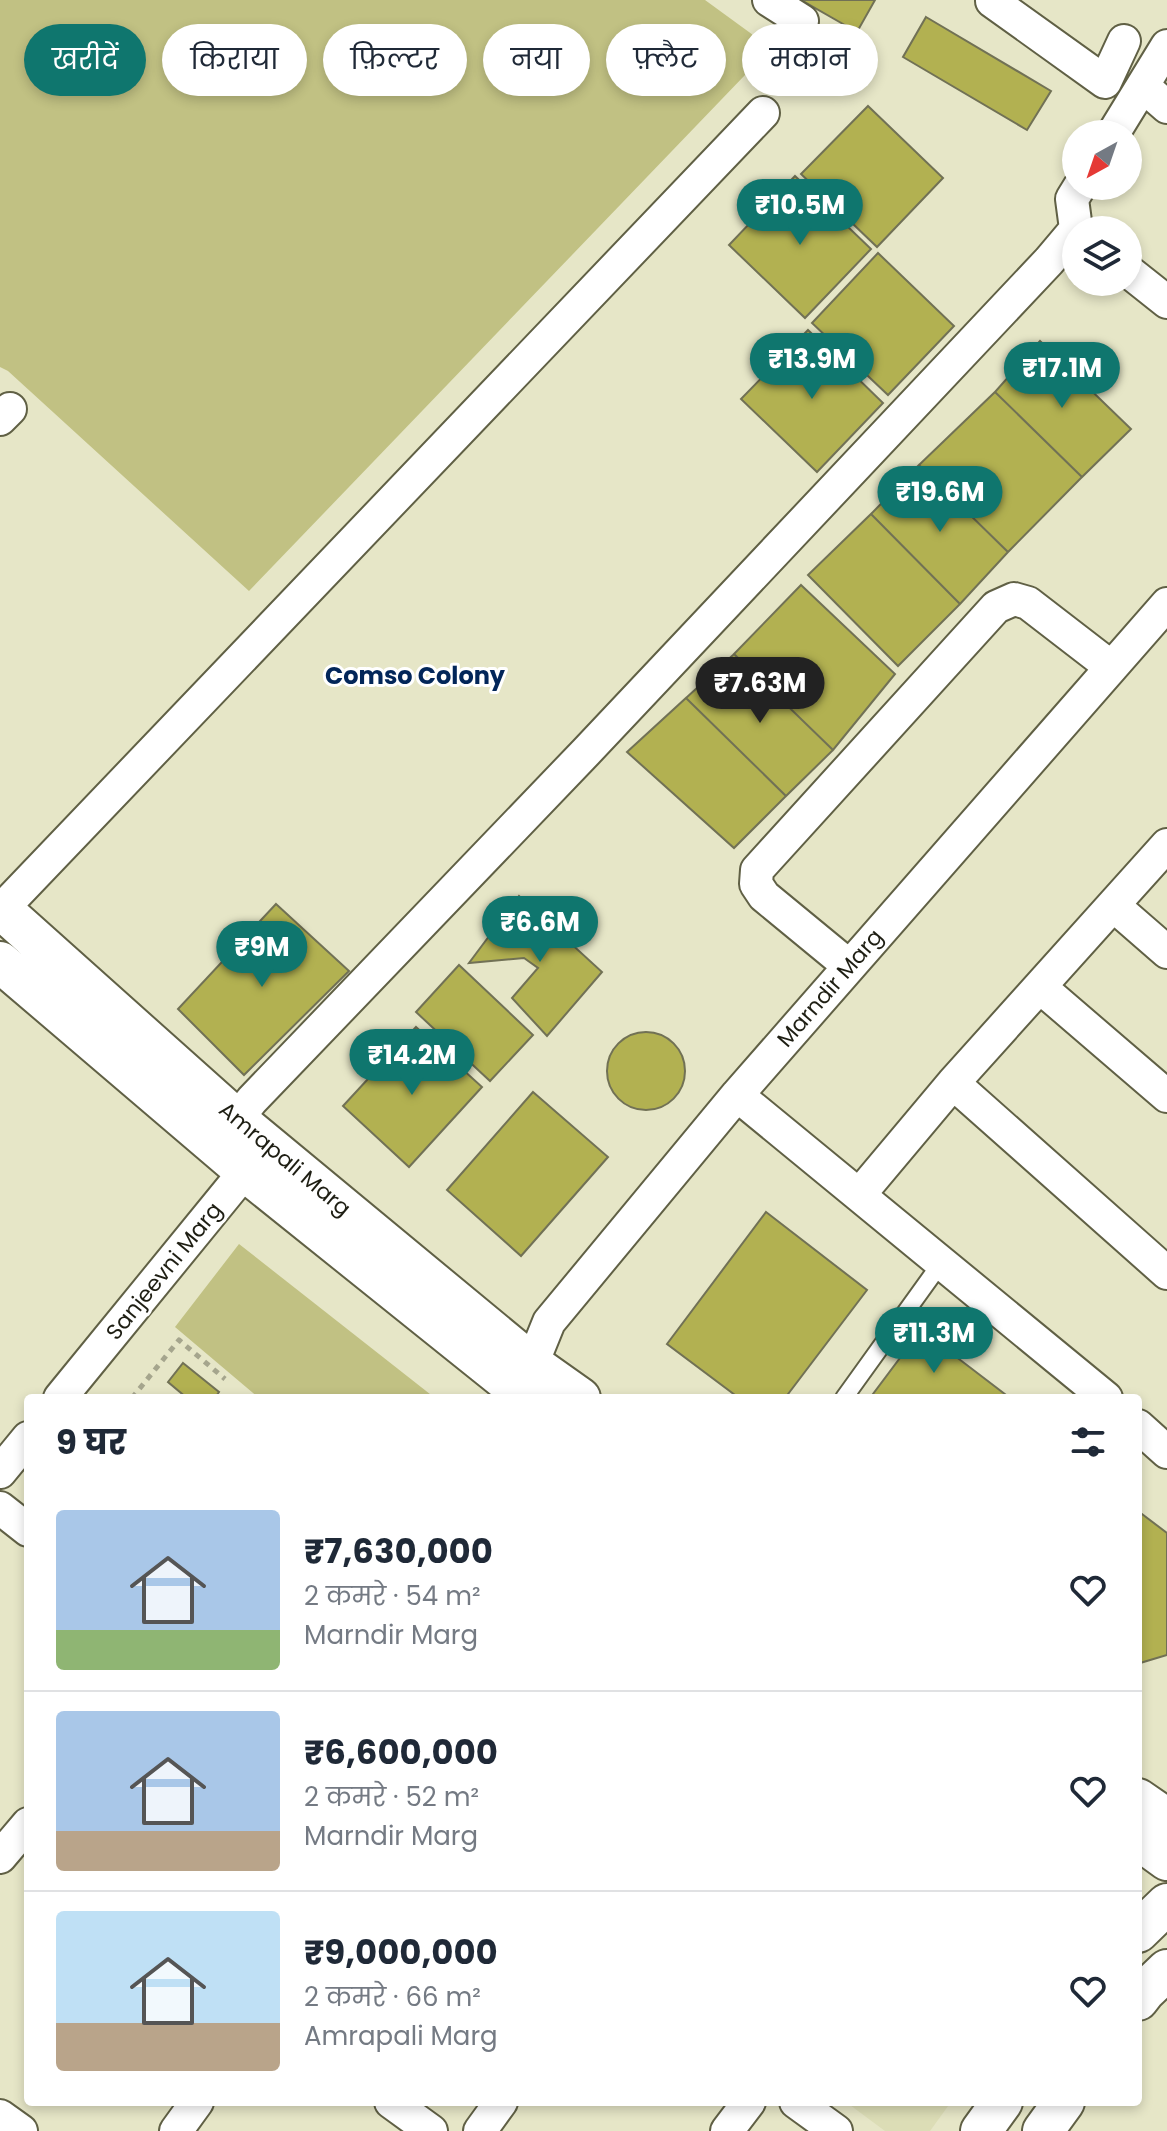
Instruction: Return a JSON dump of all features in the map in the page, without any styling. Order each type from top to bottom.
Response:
[{"type":"street","points":[[769,0],[802,21]]},
{"type":"street","points":[[993,0],[1105,82],[1124,41]]},
{"type":"street","points":[[1128,120],[1155,96],[1167,46]]},
{"type":"street","points":[[1,909],[763,113]]},
{"type":"street","points":[[225,1132],[1062,246]]},
{"type":"street","points":[[1142,282],[1167,302]]},
{"type":"street","points":[[849,966],[764,896],[756,884],[757,870],[996,607],[1014,599],[1028,603],[1111,667]]},
{"type":"street","name":"Marndir Marg","points":[[525,1383],[549,1322],[737,1095],[1167,604]]},
{"type":"street","points":[[859,1195],[953,1083],[1167,845]]},
{"type":"street","points":[[1113,905],[1167,952]]},
{"type":"street","name":"Amrapali Marg","points":[[1,909],[225,1132]]},
{"type":"street","name":"Amrapali Marg","points":[[0,962],[225,1132],[525,1383],[565,1394]]},
{"type":"street","points":[[1040,987],[1167,1096]]},
{"type":"street","points":[[953,1083],[1167,1273]]},
{"type":"street","points":[[737,1095],[1101,1394]]},
{"type":"street","name":"Sanjeevni Marg","points":[[63,1394],[256,1158]]},
{"type":"street","points":[[1142,1430],[1167,1452]]},
{"type":"street","points":[[0,1472],[24,1443]]},
{"type":"street","points":[[0,1508],[24,1527]]},
{"type":"street","points":[[1142,1802],[1167,1819]]},
{"type":"street","points":[[0,1857],[24,1831]]},
{"type":"street","points":[[1142,1842],[1167,1860]]},
{"type":"street","points":[[1142,1928],[1167,1904]]},
{"type":"street","points":[[176,2131],[194,2106]]},
{"type":"street","points":[[397,2106],[431,2131]]},
{"type":"street","points":[[480,2131],[498,2106]]},
{"type":"street","points":[[727,2131],[746,2106]]},
{"type":"street","points":[[802,2106],[836,2131]]},
{"type":"street","points":[[981,2131],[999,2106]]},
{"type":"street","points":[[1043,2131],[1061,2106]]},
{"type":"street","points":[[0,2116],[21,2131]]},
{"type":"lane","points":[[847,1394],[941,1263]]},
{"type":"path","points":[[135,1394],[179,1340],[225,1379]]},
{"type":"shaded area","points":[[0,0],[705,0],[742,27],[742,78],[726,95],[726,24],[606,24],[606,96],[725,96],[249,591],[0,367]]},
{"type":"shaded area","points":[[239,1244],[430,1394],[254,1394],[175,1327]]},
{"type":"shaded area","points":[[851,2106],[948,2106],[930,2131],[885,2131]]},
{"type":"building","points":[[801,0],[875,0],[862,24],[843,24]]},
{"type":"building","points":[[926,17],[1051,91],[1027,130],[903,57]]},
{"type":"building","points":[[868,106],[943,178],[877,247],[801,174]]},
{"type":"building","points":[[795,176],[871,249],[805,318],[729,245]]},
{"type":"building","points":[[878,253],[954,326],[888,395],[812,323]]},
{"type":"building","points":[[808,330],[883,403],[817,472],[741,399]]},
{"type":"building","points":[[1040,341],[1131,429],[1082,477],[995,392]]},
{"type":"building","points":[[995,392],[1082,477],[1008,552],[919,465]]},
{"type":"building","points":[[919,465],[1008,552],[960,604],[871,514]]},
{"type":"building","points":[[871,514],[960,604],[898,666],[808,575]]},
{"type":"building","points":[[801,585],[895,674],[833,750],[734,654]]},
{"type":"building","points":[[734,654],[833,750],[786,796],[686,698]]},
{"type":"building","points":[[686,698],[786,796],[734,848],[627,752]]},
{"type":"building","points":[[519,896],[602,972],[547,1036],[512,998],[538,968],[524,958],[469,963]]},
{"type":"building","points":[[276,904],[349,971],[244,1075],[178,1009]]},
{"type":"building","points":[[459,965],[533,1035],[490,1081],[416,1012]]},
{"type":"building","points":[[416,1027],[482,1087],[409,1167],[343,1106]]},
{"type":"building","points":[[638,1032],[654,1032],[668,1038],[679,1049],[685,1071],[679,1093],[668,1104],[654,1110],[638,1110],[624,1104],[613,1093],[607,1079],[607,1063],[613,1049],[624,1038]]},
{"type":"building","points":[[533,1092],[608,1157],[521,1256],[447,1190]]},
{"type":"building","points":[[766,1212],[867,1290],[788,1394],[734,1394],[667,1344]]},
{"type":"building","points":[[921,1330],[1005,1394],[873,1394]]},
{"type":"building","points":[[183,1363],[219,1392],[182,1394],[168,1382]]},
{"type":"building","points":[[1142,1514],[1167,1533],[1167,1655],[1142,1662]]},
{"type":"district","name":"Comso Colony","points":[[415,675]]}]
